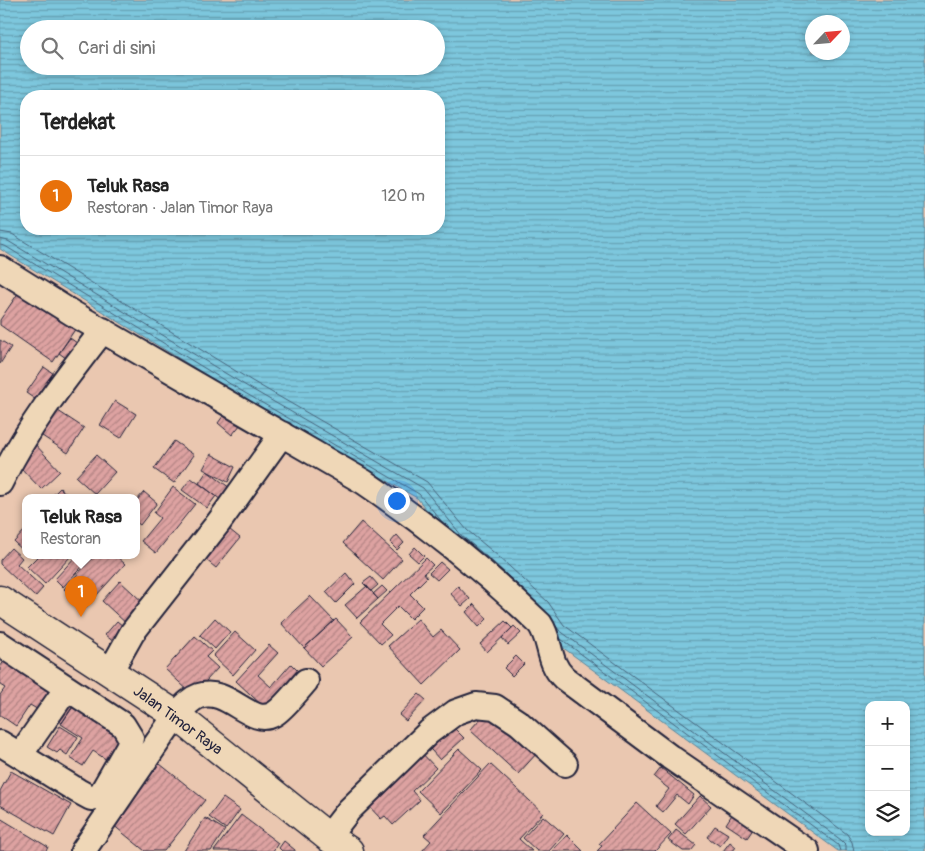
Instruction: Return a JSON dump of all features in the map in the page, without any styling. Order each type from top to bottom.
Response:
[{"type":"highway","name":"Jalan Timor Raya","points":[[0,600],[176,715],[338,844]]},
{"type":"street","points":[[0,268],[364,482],[405,510],[469,562],[540,624],[544,630],[553,665],[564,678],[670,757],[807,851]]},
{"type":"street","points":[[0,483],[39,414],[103,330]]},
{"type":"street","points":[[110,672],[132,633],[219,522],[282,434]]},
{"type":"street","points":[[0,644],[123,725],[131,738],[128,747],[102,792],[98,796],[91,798],[0,743]]},
{"type":"street","points":[[82,851],[176,715],[191,700],[201,695],[220,695],[247,712],[259,717],[265,717],[274,714],[306,681]]},
{"type":"street","points":[[20,755],[67,688]]},
{"type":"street","points":[[338,844],[349,810],[429,732],[456,712],[476,705],[495,707],[519,723],[565,764]]},
{"type":"water","points":[[0,0],[925,0],[925,851],[838,851],[550,638],[454,544],[417,498],[242,397],[0,249]]},
{"type":"building","points":[[21,289],[76,328],[53,362],[0,325],[0,320]]},
{"type":"building","points":[[70,338],[81,346],[70,361],[59,353]]},
{"type":"building","points":[[0,340],[11,347],[0,364]]},
{"type":"building","points":[[44,367],[57,376],[39,402],[26,393]]},
{"type":"building","points":[[115,401],[136,414],[121,438],[100,425]]},
{"type":"building","points":[[52,407],[84,428],[68,453],[36,432]]},
{"type":"building","points":[[226,412],[241,424],[232,435],[218,423]]},
{"type":"building","points":[[174,441],[194,455],[174,483],[154,469]]},
{"type":"building","points":[[33,442],[60,471],[41,489],[18,465]]},
{"type":"building","points":[[211,454],[235,467],[228,482],[203,469]]},
{"type":"building","points":[[96,455],[115,472],[95,494],[76,477]]},
{"type":"building","points":[[207,471],[230,488],[221,500],[199,483]]},
{"type":"building","points":[[191,478],[216,496],[207,508],[182,490]]},
{"type":"building","points":[[173,487],[195,504],[156,553],[141,541],[160,518],[154,513]]},
{"type":"building","points":[[60,488],[67,494],[54,494]]},
{"type":"building","points":[[144,492],[157,503],[140,525],[140,496]]},
{"type":"building","points":[[361,522],[402,559],[383,580],[343,543]]},
{"type":"building","points":[[224,525],[240,538],[216,568],[200,555]]},
{"type":"building","points":[[22,533],[22,549],[14,542]]},
{"type":"building","points":[[397,535],[404,543],[397,550],[390,543]]},
{"type":"building","points":[[415,547],[424,556],[418,562],[409,554]]},
{"type":"building","points":[[11,548],[22,558],[17,564],[43,588],[35,597],[0,564],[0,560]]},
{"type":"building","points":[[426,558],[433,565],[424,573],[427,577],[410,594],[423,607],[411,619],[398,606],[380,624],[391,635],[381,644],[360,622]]},
{"type":"building","points":[[35,559],[68,559],[45,584],[27,567]]},
{"type":"building","points":[[73,559],[89,559],[63,587],[55,579]]},
{"type":"building","points":[[91,559],[119,559],[125,564],[85,608],[64,589]]},
{"type":"building","points":[[440,562],[448,569],[437,580],[429,573]]},
{"type":"building","points":[[346,573],[355,584],[336,603],[326,592]]},
{"type":"building","points":[[371,577],[378,585],[371,591],[363,583]]},
{"type":"building","points":[[120,581],[147,606],[129,626],[102,601]]},
{"type":"building","points":[[367,586],[378,599],[357,618],[345,605]]},
{"type":"building","points":[[382,586],[387,591],[378,599],[373,594]]},
{"type":"building","points":[[458,586],[470,599],[462,606],[450,593]]},
{"type":"building","points":[[310,596],[334,621],[304,648],[281,623]]},
{"type":"building","points":[[474,604],[487,619],[479,627],[466,612]]},
{"type":"building","points":[[215,618],[230,632],[215,649],[200,635]]},
{"type":"building","points":[[336,619],[353,637],[321,666],[304,648]]},
{"type":"building","points":[[418,619],[433,637],[441,630],[460,650],[424,685],[388,646]]},
{"type":"building","points":[[117,621],[130,632],[119,646],[105,635]]},
{"type":"building","points":[[505,621],[512,628],[487,652],[480,644]]},
{"type":"building","points":[[514,626],[521,633],[508,645],[502,638]]},
{"type":"building","points":[[235,632],[255,650],[233,675],[213,656]]},
{"type":"building","points":[[195,636],[212,651],[206,657],[218,668],[193,695],[165,669]]},
{"type":"building","points":[[269,645],[278,653],[258,675],[271,687],[291,664],[299,672],[266,709],[236,681]]},
{"type":"building","points":[[516,656],[524,664],[512,676],[504,668]]},
{"type":"building","points":[[5,660],[52,692],[40,711],[30,705],[16,726],[0,715],[0,695],[5,688],[0,685],[0,667]]},
{"type":"building","points":[[419,694],[426,700],[406,721],[399,715]]},
{"type":"building","points":[[64,702],[73,707],[62,723],[54,717]]},
{"type":"building","points":[[73,706],[121,738],[107,760],[93,751],[83,766],[70,758],[83,738],[61,724]]},
{"type":"building","points":[[490,708],[538,752],[518,774],[470,730]]},
{"type":"building","points":[[446,720],[464,738],[440,760],[423,741]]},
{"type":"building","points":[[60,726],[78,737],[67,755],[60,750],[57,753],[47,747]]},
{"type":"building","points":[[418,749],[436,768],[412,791],[420,800],[393,825],[385,816],[381,819],[363,800]]},
{"type":"building","points":[[459,749],[482,770],[441,813],[418,791]]},
{"type":"building","points":[[155,760],[205,800],[164,851],[145,851],[107,820]]},
{"type":"building","points":[[490,764],[543,813],[519,839],[532,851],[422,851],[431,841],[424,835]]},
{"type":"building","points":[[661,768],[694,795],[688,804],[677,795],[663,812],[656,806],[669,789],[654,777]]},
{"type":"building","points":[[11,771],[71,805],[54,836],[0,805],[0,791]]},
{"type":"building","points":[[700,796],[711,806],[686,834],[675,824]]},
{"type":"building","points":[[223,798],[240,810],[226,829],[209,817]]},
{"type":"building","points":[[637,803],[671,834],[655,851],[597,851],[602,846],[599,844]]},
{"type":"building","points":[[733,813],[754,828],[747,838],[726,824]]},
{"type":"building","points":[[241,815],[278,843],[273,851],[214,851]]},
{"type":"building","points":[[543,816],[564,834],[549,851],[537,851],[523,838]]},
{"type":"building","points":[[0,818],[48,847],[46,851],[0,851]]},
{"type":"building","points":[[205,818],[225,830],[211,851],[184,851]]},
{"type":"building","points":[[715,826],[728,834],[720,846],[707,837]]},
{"type":"building","points":[[676,830],[696,845],[691,851],[683,851],[668,840]]},
{"type":"building","points":[[567,835],[583,851],[552,851]]},
{"type":"building","points":[[284,841],[295,851],[282,851],[279,848]]},
{"type":"building","points":[[730,842],[736,847],[733,851],[723,851]]},
{"type":"place","name":"Teluk Rasa","points":[[81,617]]}]
